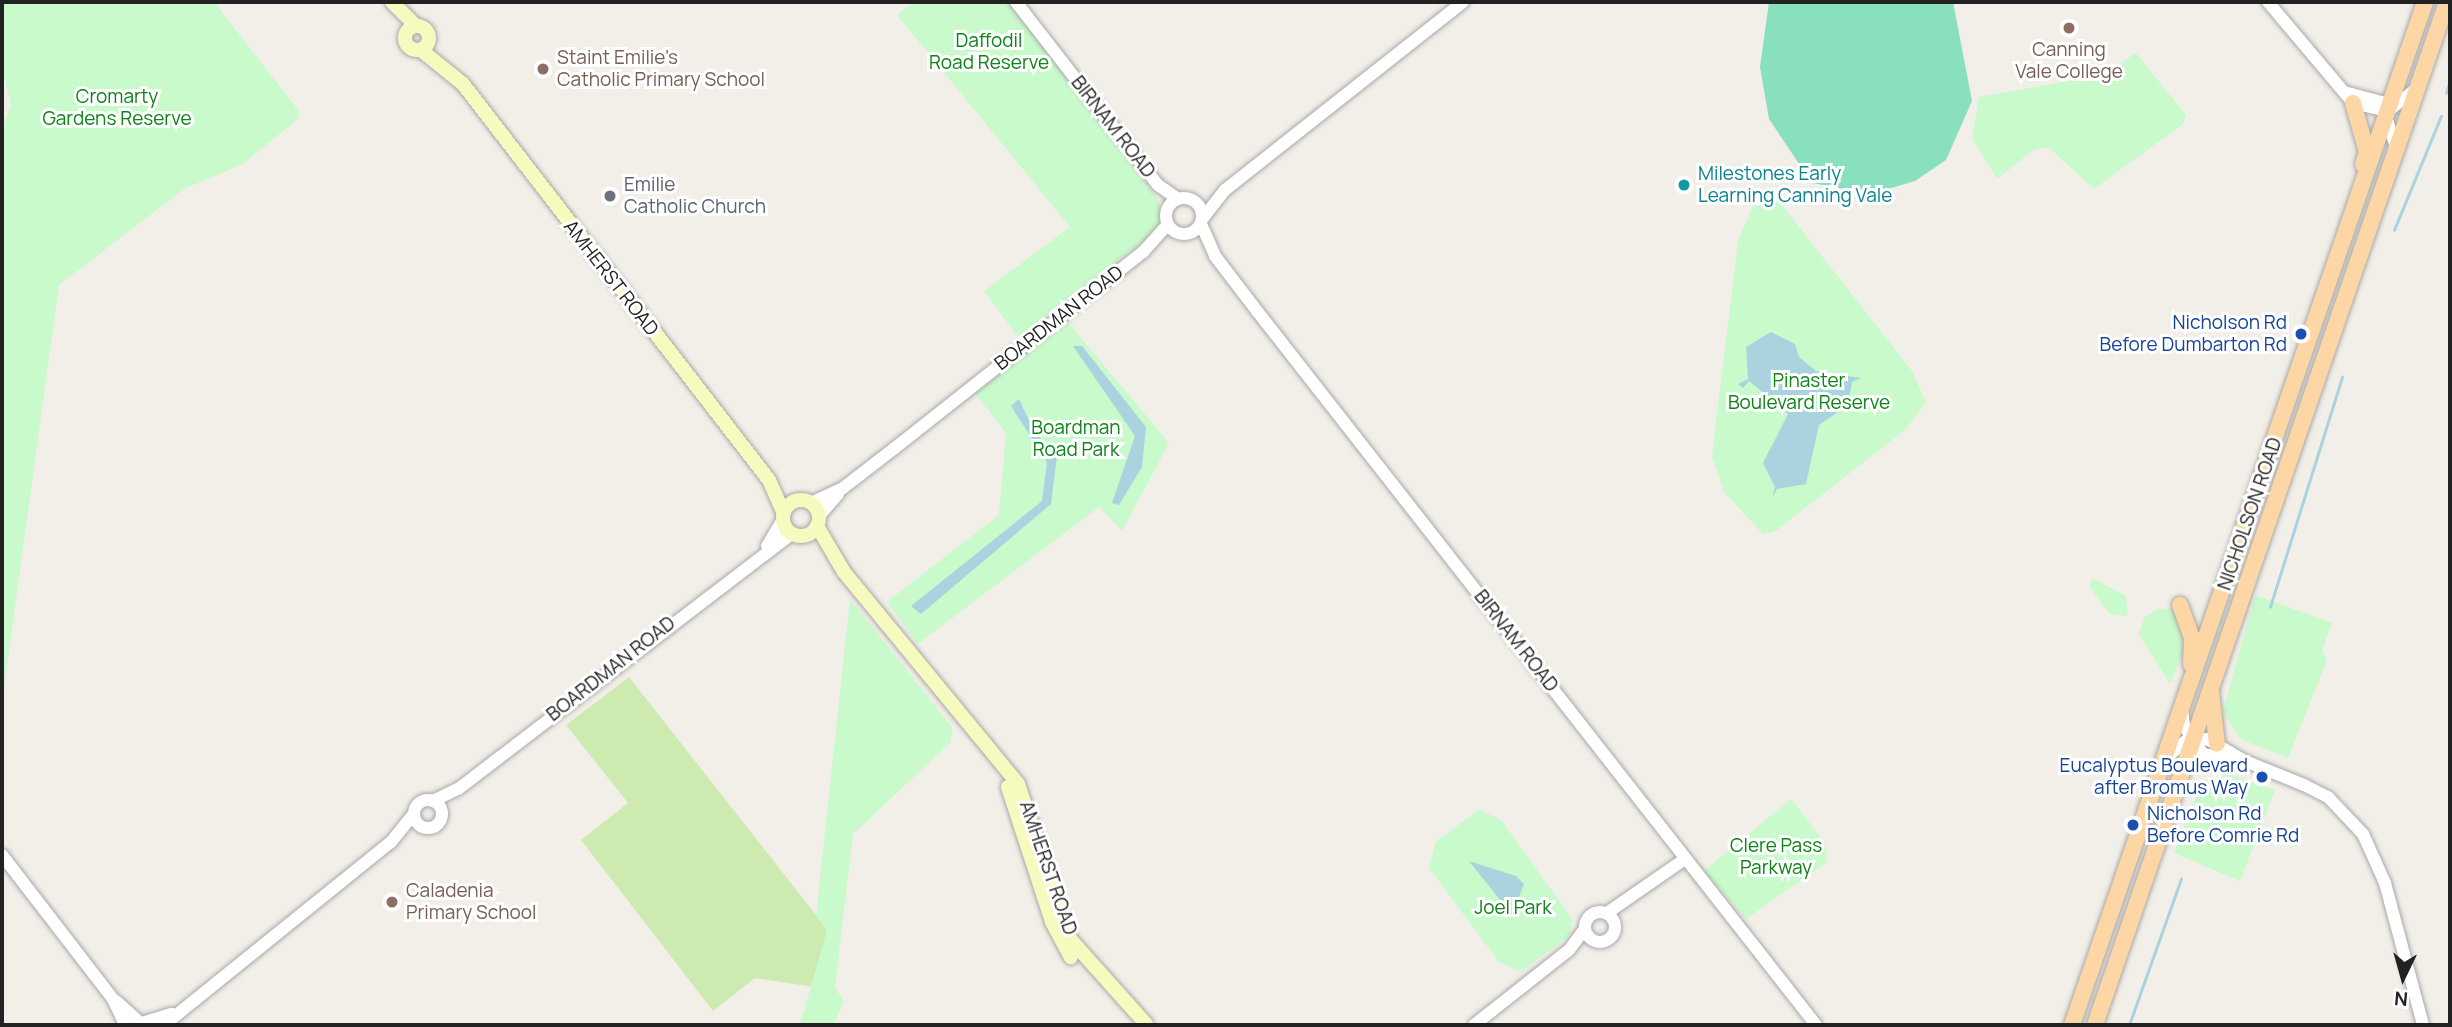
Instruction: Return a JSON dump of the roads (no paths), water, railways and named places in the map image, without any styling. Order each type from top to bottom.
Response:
[{"type":"main road","name":"NICHOLSON ROAD","points":[[2072,1025],[2425,2]]},
{"type":"main road","name":"NICHOLSON ROAD","points":[[2095,1025],[2447,2]]},
{"type":"main road","points":[[393,3],[410,31],[410,48],[425,46],[426,31],[410,31]]},
{"type":"main road","name":"AMHERST ROAD","points":[[425,46],[454,77],[769,480],[783,516]]},
{"type":"main road","points":[[2337,256],[2339,227],[2367,152],[2348,98]]},
{"type":"main road","name":"AMHERST ROAD","points":[[769,480],[804,501]]},
{"type":"main road","points":[[804,501],[818,521]]},
{"type":"main road","name":"BOARDMAN ROAD","points":[[783,516],[804,501]]},
{"type":"main road","points":[[783,516],[797,535]]},
{"type":"main road","name":"AMHERST ROAD","points":[[818,521],[833,558],[926,675],[1018,784],[1070,939],[1147,1025]]},
{"type":"main road","name":"BOARDMAN ROAD","points":[[797,535],[818,521]]},
{"type":"main road","name":"AMHERST ROAD","points":[[797,535],[833,558]]},
{"type":"main road","points":[[2180,605],[2192,638],[2183,704]]},
{"type":"main road","name":"AMHERST ROAD","points":[[926,675],[1020,809],[1058,938],[1138,1025]]},
{"type":"main road","points":[[2211,686],[2217,744]]},
{"type":"street","name":"BIRNAM ROAD","points":[[1016,2],[1158,185],[1178,199]]},
{"type":"street","name":"BOARDMAN ROAD","points":[[818,521],[843,488],[1143,252],[1183,234],[1202,221],[1224,190],[1463,2]]},
{"type":"street","points":[[2268,2],[2348,98],[2381,102],[2388,111],[2396,148]]},
{"type":"street","points":[[2388,111],[2417,86]]},
{"type":"street","name":"BIRNAM ROAD","points":[[1158,185],[1167,218]]},
{"type":"street","name":"BOARDMAN ROAD","points":[[1143,252],[1178,199],[1195,201],[1224,190]]},
{"type":"street","points":[[1195,201],[1202,221]]},
{"type":"street","points":[[1167,218],[1183,234]]},
{"type":"street","name":"BIRNAM ROAD","points":[[1202,221],[1215,256]]},
{"type":"street","name":"BIRNAM ROAD","points":[[1183,234],[1215,256],[1816,1025]]},
{"type":"street","name":"BOARDMAN ROAD","points":[[804,501],[843,488]]},
{"type":"street","name":"BOARDMAN ROAD","points":[[765,549],[783,516]]},
{"type":"street","name":"BOARDMAN ROAD","points":[[164,1025],[172,1014],[391,842],[419,804],[437,806],[765,549],[797,535]]},
{"type":"street","points":[[2183,704],[2191,740],[2203,754],[2245,761]]},
{"type":"street","points":[[2164,762],[2191,740],[2217,744],[2245,761],[2329,798],[2363,834],[2385,883],[2423,1025]]},
{"type":"street","name":"BOARDMAN ROAD","points":[[391,842],[438,824],[437,806]]},
{"type":"street","points":[[414,814],[425,828]]},
{"type":"street","points":[[2,855],[113,999],[142,1024]]},
{"type":"street","points":[[1569,950],[1611,938],[1611,917],[1685,859]]},
{"type":"street","points":[[1474,1025],[1569,950],[1585,929],[1591,914],[1611,917]]},
{"type":"street","points":[[1585,929],[1596,942]]},
{"type":"street","points":[[113,999],[125,1025]]},
{"type":"street","name":"BOARDMAN ROAD","points":[[142,1024],[172,1014]]},
{"type":"water","points":[[1771,332],[1795,344],[1799,357],[1816,371],[1861,378],[1852,382],[1848,405],[1819,425],[1806,484],[1777,489],[1772,498],[1775,487],[1763,463],[1788,414],[1749,381],[1743,388],[1738,384],[1748,379],[1746,347]]},
{"type":"water","points":[[1073,346],[1082,346],[1146,427],[1142,467],[1119,505],[1112,503],[1135,436]]},
{"type":"water","points":[[1019,399],[1034,431],[1057,456],[1051,504],[921,614],[911,606],[1042,501],[1047,462],[1011,406]]},
{"type":"water","points":[[1469,861],[1516,876],[1524,884],[1512,915]]},
{"type":"waterway","points":[[2446,93],[2450,80]]},
{"type":"waterway","points":[[2394,230],[2441,116]]},
{"type":"waterway","points":[[2270,607],[2342,377]]},
{"type":"waterway","points":[[2129,1025],[2181,879]]},
{"type":"place","name":"Canning Vale College","points":[[2069,28]]},
{"type":"place","name":"Staint Emilie's Catholic Primary School","points":[[543,69]]},
{"type":"place","name":"Milestones Early Learning Canning Vale","points":[[1684,185]]},
{"type":"place","name":"Emilie Catholic Church","points":[[610,196]]},
{"type":"place","name":"Nicholson Rd Before Dumbarton Rd","points":[[2301,334]]},
{"type":"place","name":"Eucalyptus Boulevard after Bromus Way","points":[[2262,777]]},
{"type":"place","name":"Nicholson Rd Before Comrie Rd","points":[[2133,825]]},
{"type":"place","name":"Caladenia Primary School","points":[[392,902]]},
{"type":"park label","name":"Daffodil Road Reserve","points":[[989,52]]},
{"type":"park label","name":"Cromarty Gardens Reserve","points":[[117,108]]},
{"type":"park label","name":"Pinaster Boulevard Reserve","points":[[1809,392]]},
{"type":"park label","name":"Boardman Road Park","points":[[1076,439]]},
{"type":"park label","name":"Clere Pass Parkway","points":[[1776,857]]},
{"type":"park label","name":"Joel Park","points":[[1513,908]]}]
